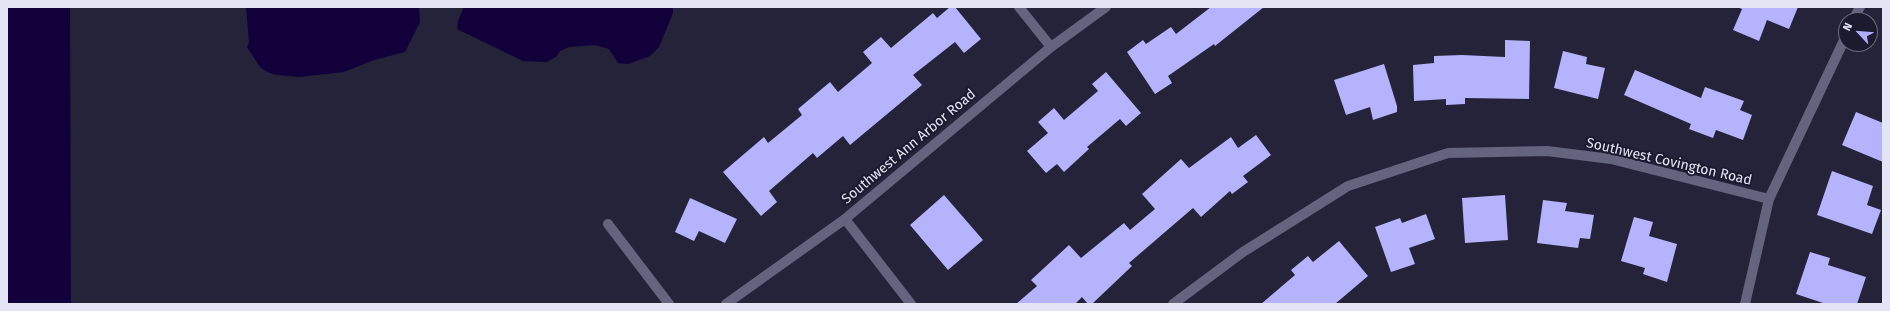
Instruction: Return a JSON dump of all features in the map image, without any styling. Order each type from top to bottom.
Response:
[{"type":"street","points":[[1019,7],[1050,48]]},
{"type":"street","name":"Southwest Ann Arbor Road","points":[[726,304],[845,219],[1050,48],[1106,7]]},
{"type":"street","points":[[1745,304],[1769,199],[1838,52]]},
{"type":"street","name":"Southwest Covington Road","points":[[1173,304],[1243,252],[1348,186],[1448,153],[1547,151],[1611,159],[1769,199]]},
{"type":"street","points":[[845,219],[911,304]]},
{"type":"street","points":[[608,224],[669,304]]},
{"type":"shaded area","points":[[7,7],[70,7],[71,304],[7,304]]},
{"type":"shaded area","points":[[246,7],[419,7],[420,22],[405,52],[374,60],[344,72],[299,77],[277,75],[267,72],[260,67],[247,47],[249,42]]},
{"type":"shaded area","points":[[464,7],[673,7],[673,13],[659,47],[650,56],[628,64],[618,63],[609,49],[595,45],[569,47],[560,51],[557,56],[547,62],[523,61],[457,29],[458,21]]},
{"type":"building","points":[[950,7],[955,7],[981,39],[964,53],[955,42],[913,75],[922,85],[850,145],[843,136],[817,158],[813,153],[769,191],[777,202],[761,216],[723,172],[764,137],[768,143],[802,115],[798,109],[830,82],[838,92],[872,63],[863,52],[881,37],[891,48],[933,13],[937,18]]},
{"type":"building","points":[[1211,7],[1264,7],[1215,46],[1214,44],[1168,76],[1172,83],[1155,94],[1127,52],[1143,40],[1146,44],[1171,27],[1176,34]]},
{"type":"building","points":[[1737,7],[1798,7],[1789,29],[1767,20],[1759,41],[1733,30],[1742,9]]},
{"type":"building","points":[[1505,40],[1530,41],[1529,99],[1465,98],[1465,104],[1446,105],[1446,99],[1414,101],[1413,65],[1434,63],[1434,56],[1462,55],[1505,57]]},
{"type":"building","points":[[1563,51],[1587,57],[1586,64],[1605,68],[1598,99],[1554,88]]},
{"type":"building","points":[[1384,64],[1397,106],[1397,112],[1373,120],[1370,107],[1346,115],[1334,80]]},
{"type":"building","points":[[1635,70],[1701,98],[1705,87],[1744,101],[1740,110],[1752,115],[1743,140],[1716,130],[1713,138],[1689,129],[1691,124],[1624,95]]},
{"type":"building","points":[[1106,72],[1141,113],[1126,126],[1120,119],[1087,147],[1089,149],[1064,172],[1057,164],[1046,173],[1027,151],[1048,133],[1038,122],[1054,108],[1064,120],[1098,91],[1092,84]]},
{"type":"building","points":[[1856,112],[1883,123],[1883,162],[1842,145]]},
{"type":"building","points":[[1256,135],[1271,155],[1243,176],[1248,182],[1232,194],[1230,191],[1201,217],[1193,208],[1129,263],[1132,266],[1092,304],[1088,304],[1082,297],[1075,304],[1016,304],[1037,286],[1031,280],[1069,245],[1081,258],[1124,223],[1130,230],[1155,209],[1142,194],[1181,159],[1189,168],[1231,137],[1238,148]]},
{"type":"building","points":[[1832,171],[1873,186],[1867,205],[1881,210],[1872,234],[1817,215]]},
{"type":"building","points":[[944,195],[983,240],[948,270],[910,225]]},
{"type":"building","points":[[1505,195],[1508,240],[1465,243],[1462,198]]},
{"type":"building","points":[[690,198],[737,219],[725,243],[699,231],[694,241],[675,232]]},
{"type":"building","points":[[1543,200],[1567,203],[1565,211],[1594,215],[1590,239],[1580,238],[1578,248],[1537,243]]},
{"type":"building","points":[[1426,214],[1435,239],[1409,248],[1415,264],[1391,272],[1375,227],[1400,218],[1402,223]]},
{"type":"building","points":[[1634,217],[1653,222],[1649,236],[1677,244],[1667,282],[1643,274],[1645,268],[1621,261]]},
{"type":"building","points":[[1339,241],[1368,276],[1335,304],[1261,304],[1295,275],[1291,270],[1308,256],[1313,262]]},
{"type":"building","points":[[1810,252],[1830,258],[1828,265],[1866,277],[1857,304],[1826,304],[1796,294]]}]
